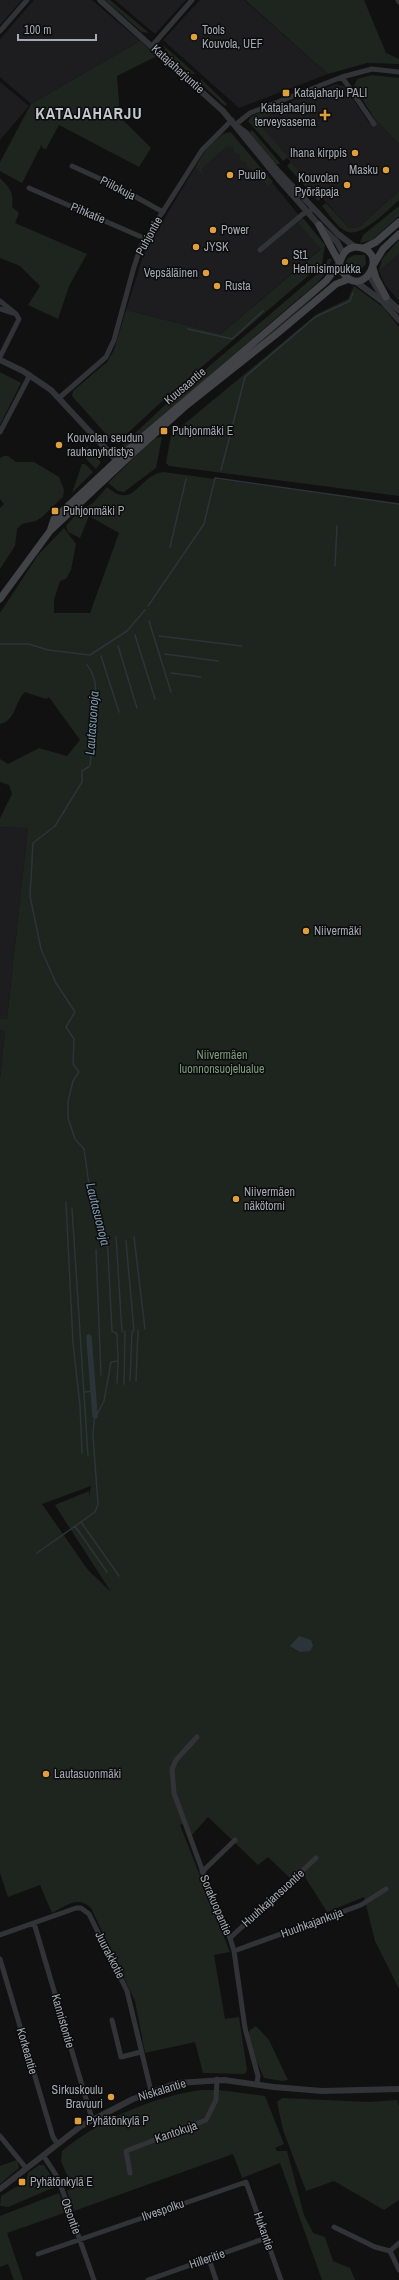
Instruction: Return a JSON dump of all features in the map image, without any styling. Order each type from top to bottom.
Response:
[{"type":"main road","points":[[340,263],[343,254],[355,247],[364,248],[373,244],[399,222]]},
{"type":"main road","points":[[319,225],[340,263],[342,272],[352,280],[363,280],[369,275],[383,249],[399,234]]},
{"type":"main road","points":[[364,248],[372,256],[376,278],[386,297]]},
{"type":"main road","name":"Kuusaantie","points":[[0,599],[50,531],[118,462],[317,289],[329,278],[340,263]]},
{"type":"main road","name":"Kuusaantie","points":[[118,462],[330,289],[343,280],[352,280]]},
{"type":"street","points":[[0,31],[27,0]]},
{"type":"street","name":"Katajaharjuntie","points":[[100,0],[194,82],[234,123],[246,133],[277,170],[338,234],[355,247]]},
{"type":"street","points":[[152,46],[192,0]]},
{"type":"street","name":"Puhjontie","points":[[59,398],[102,362],[109,352],[136,260],[146,238],[202,150],[234,123],[250,113],[342,76],[372,69],[399,72]]},
{"type":"street","points":[[342,76],[374,124]]},
{"type":"street","name":"Katajaharjuntie","points":[[234,123],[242,136],[307,212],[337,242],[343,254]]},
{"type":"street","name":"Piilokuja","points":[[72,166],[118,187],[163,212]]},
{"type":"street","name":"Pihkatie","points":[[30,188],[146,238]]},
{"type":"street","points":[[260,250],[307,212],[314,209]]},
{"type":"street","points":[[369,275],[378,290],[399,310]]},
{"type":"street","points":[[352,280],[382,301],[399,320]]},
{"type":"street","points":[[0,301],[18,316],[18,322],[0,358],[30,375],[59,398],[118,462]]},
{"type":"street","points":[[0,309],[16,314]]},
{"type":"street","points":[[0,432],[30,375]]},
{"type":"street","name":"Sorakuopantie","points":[[197,1737],[176,1760],[172,1769],[176,1802],[234,1951],[245,2028],[258,2076],[257,2084]]},
{"type":"street","points":[[202,1872],[235,1840]]},
{"type":"street","name":"Huuhkajansuontie","points":[[230,1938],[316,1858]]},
{"type":"street","name":"Huuhkajankuja","points":[[234,1951],[361,1905],[386,1889]]},
{"type":"street","name":"Juurakkotie","points":[[0,1935],[76,1908],[81,1908],[89,1914],[127,1991],[151,2091]]},
{"type":"street","name":"Kannistontie","points":[[34,1923],[92,2119]]},
{"type":"street","name":"Korkeantie","points":[[0,1958],[53,2137],[57,2143]]},
{"type":"street","points":[[112,2020],[122,2057],[141,2052]]},
{"type":"street","name":"Niskalantie","points":[[0,2189],[57,2143],[92,2119],[151,2091],[187,2081],[217,2079],[322,2091],[399,2089]]},
{"type":"street","name":"Kantokuja","points":[[130,2174],[126,2151],[206,2120],[216,2100],[217,2079]]},
{"type":"street","points":[[0,2134],[26,2168]]},
{"type":"street","name":"Otsontie","points":[[43,2155],[58,2178],[94,2280]]},
{"type":"street","name":"Ilvespolku","points":[[38,2254],[246,2182]]},
{"type":"street","name":"Hukantie","points":[[246,2182],[281,2280]]},
{"type":"street","points":[[334,2227],[375,2247],[390,2250],[399,2243]]},
{"type":"street","name":"Hilleritie","points":[[148,2280],[266,2238]]},
{"type":"street","points":[[390,2250],[399,2270]]},
{"type":"street","points":[[209,2259],[216,2280]]},
{"type":"shaded area","points":[[0,0],[22,0],[0,25]]},
{"type":"shaded area","points":[[34,0],[92,0],[140,41],[31,104],[0,77],[0,39]]},
{"type":"shaded area","points":[[115,0],[186,0],[155,34]]},
{"type":"shaded area","points":[[200,0],[244,0],[328,74],[239,108],[163,40]]},
{"type":"shaded area","points":[[0,82],[29,106],[0,140]]},
{"type":"shaded area","points":[[336,84],[344,86],[369,123],[374,118],[399,144],[399,191],[359,227],[349,228],[254,121],[279,106]]},
{"type":"shaded area","points":[[231,132],[324,246],[221,334],[126,310],[144,253],[207,147],[223,133]]},
{"type":"shaded area","points":[[399,254],[399,301],[385,285],[379,271]]},
{"type":"shaded area","points":[[0,827],[28,828],[7,1019],[0,1019]]},
{"type":"shaded area","points":[[0,1030],[5,1031],[0,1078]]},
{"type":"shaded area","points":[[299,1636],[311,1640],[313,1646],[310,1651],[300,1652],[290,1646]]},
{"type":"green space","points":[[105,0],[110,0],[149,33],[142,32]]},
{"type":"green space","points":[[245,0],[364,0],[386,53],[399,59],[399,64],[367,63],[328,74]]},
{"type":"green space","points":[[140,41],[157,56],[117,76],[120,117],[151,148],[139,167],[59,125],[46,149],[42,148],[42,144],[22,183],[0,171],[0,162],[31,104]]},
{"type":"green space","points":[[163,45],[196,74],[190,74],[166,52]]},
{"type":"green space","points":[[372,75],[399,78],[399,144],[374,118],[354,86],[357,79]]},
{"type":"green space","points":[[201,79],[227,104],[225,106],[201,84]]},
{"type":"green space","points":[[274,106],[276,109],[259,124],[288,157],[283,161],[248,121],[252,116]]},
{"type":"green space","points":[[252,130],[280,163],[279,164],[276,164],[249,132]]},
{"type":"green space","points":[[227,133],[231,133],[273,182],[268,186],[259,176],[253,174],[252,169],[247,167],[246,162],[240,160],[240,155],[234,153],[233,147],[227,146],[201,169],[203,175],[196,168],[201,157],[208,148],[217,139]]},
{"type":"green space","points":[[291,162],[322,198],[318,201],[287,166]]},
{"type":"green space","points":[[0,178],[12,194],[12,207],[19,213],[15,223],[87,254],[69,286],[58,319],[28,305],[40,286],[20,266],[0,258]]},
{"type":"green space","points":[[399,191],[399,200],[389,210],[368,226],[354,232],[348,232],[341,228],[322,206],[326,203],[349,228],[359,227]]},
{"type":"green space","points":[[399,206],[399,216],[372,240],[360,243],[363,235]]},
{"type":"green space","points":[[303,218],[325,245],[322,264],[171,393],[117,443],[113,442],[72,396],[73,391],[107,362],[114,350],[126,310],[221,334],[321,249],[298,223]]},
{"type":"green space","points":[[399,240],[399,254],[379,271],[382,259]]},
{"type":"green space","points":[[354,255],[365,255],[366,264],[358,272],[347,271],[345,263],[348,258]]},
{"type":"green space","points":[[328,259],[332,259],[327,271],[317,283],[126,447],[116,451],[178,393],[324,268]]},
{"type":"green space","points":[[327,285],[290,319],[240,359],[239,358]]},
{"type":"green space","points":[[354,286],[383,307],[399,327],[399,496],[169,466],[166,463],[171,435],[317,314],[348,299]]},
{"type":"green space","points":[[0,372],[21,383],[0,425]]},
{"type":"green space","points":[[162,437],[156,468],[124,492],[118,491],[108,483],[146,446],[156,438]]},
{"type":"green space","points":[[87,446],[101,462],[96,469],[86,459],[84,453]]},
{"type":"green space","points":[[8,456],[16,462],[34,462],[59,477],[64,490],[63,497],[42,517],[36,521],[22,524],[17,529],[15,546],[0,569],[0,508],[4,504],[0,499],[0,458]]},
{"type":"green space","points":[[82,464],[85,464],[93,472],[72,493]]},
{"type":"green space","name":"Niivermäen luonnonsuojelualue","points":[[163,472],[399,504],[399,1989],[375,1941],[364,1897],[327,1912],[300,1869],[290,1878],[268,1857],[258,1865],[208,1817],[191,1836],[186,1823],[180,1825],[230,1952],[214,1955],[225,2019],[239,2017],[247,2070],[245,2074],[203,2073],[195,2042],[145,2053],[135,2001],[91,1908],[86,1904],[77,1902],[67,1905],[52,1913],[40,1885],[8,1897],[0,1873],[0,1079],[5,1031],[0,1030],[0,1019],[7,1019],[28,828],[0,827],[0,818],[12,794],[9,785],[0,782],[0,759],[8,764],[39,748],[67,756],[80,740],[49,697],[46,699],[25,692],[9,719],[0,724],[0,613],[38,555],[64,528],[76,544],[71,570],[66,579],[60,581],[54,600],[54,613],[90,613],[119,533],[89,516],[80,538],[68,532],[66,526],[78,512],[93,503],[107,487],[116,493],[124,495],[130,494],[147,479]],"holes":[[[91,1486],[89,1498],[89,1491],[55,1505],[111,1592],[88,1570],[42,1504]]]},
{"type":"green space","points":[[256,2026],[269,2040],[288,2080],[282,2081],[264,2078],[256,2060],[249,2034],[250,2030]]},
{"type":"green space","points":[[201,2090],[219,2090],[265,2096],[284,2144],[275,2148],[277,2151],[287,2151],[304,2215],[313,2233],[325,2237],[333,2261],[350,2268],[355,2280],[322,2280],[280,2163],[242,2178],[233,2154],[74,2211],[67,2191],[72,2188],[61,2161],[62,2151],[93,2129],[128,2111],[164,2098]]},
{"type":"green space","points":[[282,2098],[369,2102],[397,2100],[399,2106],[399,2200],[384,2210],[334,2181],[306,2191],[283,2130],[277,2102]]},
{"type":"green space","points":[[17,2160],[19,2168],[0,2184],[0,2166]]},
{"type":"green space","points":[[39,2165],[44,2165],[56,2184],[55,2187],[8,2207],[0,2206],[1,2196],[26,2181],[28,2173]]},
{"type":"green space","points":[[59,2193],[67,2212],[7,2233],[23,2280],[14,2280],[8,2264],[0,2267],[0,2216]]},
{"type":"waterway","points":[[221,470],[245,377],[315,317],[350,301],[353,293]]},
{"type":"waterway","points":[[188,329],[232,339],[263,311]]},
{"type":"waterway","points":[[148,606],[204,524],[215,478],[399,504]]},
{"type":"waterway","points":[[170,547],[186,479]]},
{"type":"waterway","points":[[335,566],[337,526]]},
{"type":"waterway","points":[[0,644],[29,644],[48,650],[90,655],[127,631],[145,610]]},
{"type":"waterway","points":[[149,621],[171,692]]},
{"type":"waterway","points":[[135,635],[155,699]]},
{"type":"waterway","points":[[159,636],[242,646]]},
{"type":"waterway","points":[[118,646],[137,708]]},
{"type":"waterway","points":[[165,654],[218,661]]},
{"type":"waterway","points":[[101,656],[119,712]]},
{"type":"waterway","name":"Lautasuonoja","points":[[37,1553],[95,1512],[98,1504],[93,1436],[94,1420],[104,1401],[111,1362],[118,1361],[117,1334],[112,1331],[107,1235],[97,1216],[88,1178],[84,1149],[75,1139],[68,1118],[68,1101],[73,1081],[79,1072],[73,1064],[74,1039],[66,1027],[75,1012],[56,983],[41,949],[30,896],[33,843],[55,826],[82,782],[82,771],[90,766],[91,756],[89,743],[93,737],[95,684],[93,675],[87,665]]},
{"type":"waterway","points":[[171,673],[201,677]]},
{"type":"waterway","points":[[66,1202],[73,1343],[80,1406],[82,1453]]},
{"type":"waterway","points":[[72,1208],[88,1456]]},
{"type":"waterway","points":[[116,1237],[122,1332]]},
{"type":"waterway","points":[[134,1237],[145,1329]]},
{"type":"waterway","points":[[126,1241],[134,1331]]},
{"type":"waterway","points":[[96,1250],[101,1375]]},
{"type":"waterway","points":[[136,1381],[138,1330]]},
{"type":"waterway","points":[[124,1384],[125,1331]]},
{"type":"waterway","points":[[130,1381],[132,1331]]},
{"type":"waterway","points":[[89,1337],[95,1416]]},
{"type":"waterway","points":[[117,1383],[118,1361]]},
{"type":"waterway","points":[[85,1392],[93,1391]]},
{"type":"waterway","points":[[81,1522],[119,1576]]},
{"type":"waterway","points":[[75,1526],[107,1572]]},
{"type":"place","name":"Tools Kouvola, UEF","points":[[194,37]]},
{"type":"place","name":"Katajaharju PALI","points":[[286,93]]},
{"type":"place","name":"Katajaharjun terveysasema","points":[[325,115]]},
{"type":"place","name":"Ihana kirppis","points":[[355,153]]},
{"type":"place","name":"Masku","points":[[386,170]]},
{"type":"place","name":"Puuilo","points":[[230,175]]},
{"type":"place","name":"Kouvolan Pyöräpaja","points":[[347,185]]},
{"type":"place","name":"Power","points":[[213,230]]},
{"type":"place","name":"JYSK","points":[[196,247]]},
{"type":"place","name":"St1 Helmisimpukka","points":[[285,262]]},
{"type":"place","name":"Vepsäläinen","points":[[206,273]]},
{"type":"place","name":"Rusta","points":[[217,286]]},
{"type":"place","name":"Puhjonmäki E","points":[[164,431]]},
{"type":"place","name":"Kouvolan seudun rauhanyhdistys","points":[[59,445]]},
{"type":"place","name":"Puhjonmäki P","points":[[55,511]]},
{"type":"place","name":"Niivermäki","points":[[306,931]]},
{"type":"place","name":"Niivermäen näkötorni","points":[[236,1199]]},
{"type":"place","name":"Lautasuonmäki","points":[[46,1774]]},
{"type":"place","name":"Sirkuskoulu Bravuuri","points":[[111,2097]]},
{"type":"place","name":"Pyhätönkylä P","points":[[78,2121]]},
{"type":"place","name":"Pyhätönkylä E","points":[[22,2182]]},
{"type":"district","name":"KATAJAHARJU","points":[[89,113]]}]
